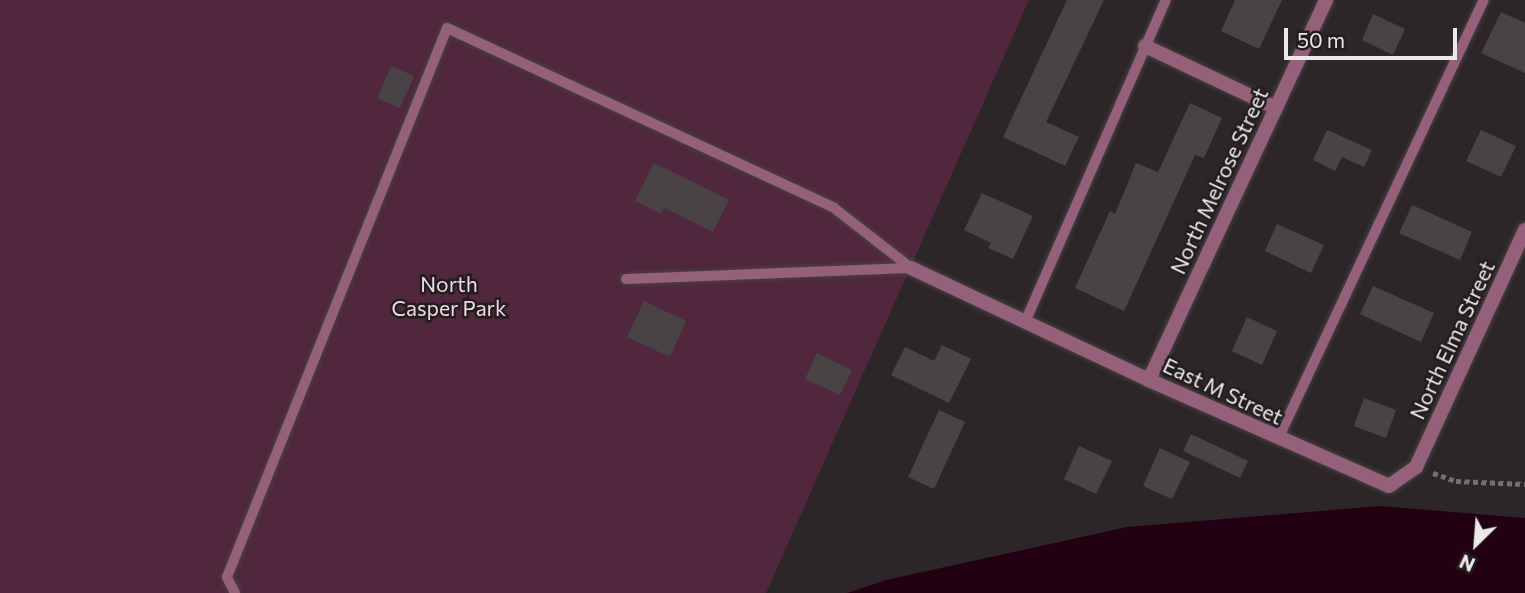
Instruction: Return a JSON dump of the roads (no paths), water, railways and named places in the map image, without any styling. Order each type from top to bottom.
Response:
[{"type":"street","name":"North Melrose Street","points":[[1149,380],[1326,0]]},
{"type":"street","points":[[1145,46],[1276,108]]},
{"type":"street","name":"North Elma Street","points":[[1416,467],[1525,230]]},
{"type":"street","name":"East M Street","points":[[911,268],[1278,439],[1389,486],[1416,467]]},
{"type":"lane","points":[[1026,320],[1166,0]]},
{"type":"lane","points":[[1278,439],[1483,0]]},
{"type":"lane","points":[[235,593],[227,577],[447,28],[834,208],[911,268]]},
{"type":"lane","points":[[626,279],[911,268]]},
{"type":"park label","name":"North Casper Park","points":[[449,296]]}]
